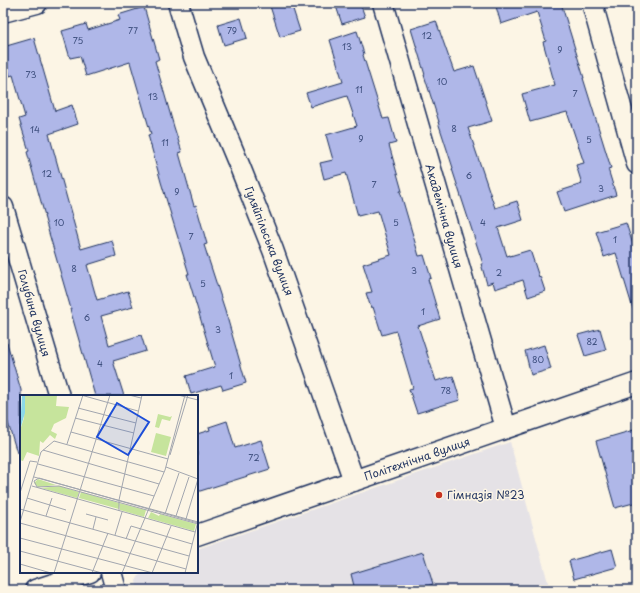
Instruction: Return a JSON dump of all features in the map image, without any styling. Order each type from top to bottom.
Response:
[{"type":"street","points":[[3,12],[37,3]]},
{"type":"street","name":"Гуляйпільська вулиця","points":[[178,3],[194,57],[274,250],[354,481]]},
{"type":"street","name":"Академічна вулиця","points":[[383,3],[506,428]]},
{"type":"street","points":[[592,3],[637,164]]},
{"type":"street","name":"Голубина вулиця","points":[[3,207],[59,395]]},
{"type":"street","name":"Політехнічна вулиця","points":[[198,535],[637,383]]},
{"type":"street","points":[[35,590],[87,573]]},
{"type":"street","points":[[111,573],[116,590]]},
{"type":"shaded area","name":"Гімназія №23","points":[[510,442],[550,590],[138,590],[136,581],[140,573],[198,573],[198,549]]},
{"type":"building","points":[[269,3],[291,3],[300,31],[280,37]]},
{"type":"building","points":[[335,3],[360,3],[365,17],[342,24]]},
{"type":"building","points":[[495,3],[561,3],[611,168],[608,169],[616,195],[564,212],[557,192],[582,184],[576,165],[584,163],[567,112],[530,122],[522,94],[555,85],[543,42],[546,41],[537,12],[501,24]]},
{"type":"building","points":[[144,7],[159,59],[155,61],[182,152],[179,153],[194,206],[196,205],[207,244],[204,245],[246,383],[223,390],[221,385],[191,394],[186,376],[215,367],[161,182],[148,135],[151,134],[130,62],[86,76],[80,56],[70,58],[62,31],[86,24],[88,30],[120,20],[118,15]]},
{"type":"building","points":[[241,18],[247,38],[224,45],[218,25]]},
{"type":"building","points":[[436,21],[454,72],[474,66],[492,121],[468,128],[495,208],[517,201],[523,220],[498,228],[507,256],[530,250],[545,291],[528,297],[523,280],[495,289],[493,282],[487,284],[481,264],[483,264],[452,169],[453,168],[411,29]]},
{"type":"building","points":[[357,31],[383,119],[389,118],[396,143],[389,145],[402,191],[400,191],[419,256],[424,255],[431,278],[428,279],[440,319],[418,326],[436,381],[453,376],[460,400],[417,413],[409,389],[413,388],[396,331],[382,335],[373,307],[371,308],[366,293],[372,292],[363,264],[391,255],[378,211],[358,216],[346,173],[324,179],[320,163],[333,160],[326,135],[357,126],[347,96],[311,107],[306,93],[343,82],[330,40]]},
{"type":"building","points":[[34,38],[55,111],[72,105],[78,124],[49,134],[81,249],[112,240],[116,256],[87,265],[97,300],[128,291],[133,307],[101,316],[109,345],[141,335],[146,351],[113,361],[124,395],[95,395],[27,152],[29,151],[19,119],[25,117],[13,75],[10,76],[3,53],[3,47]]},
{"type":"building","points":[[626,223],[637,257],[637,309],[633,309],[616,253],[604,257],[596,232]]},
{"type":"building","points":[[600,329],[606,350],[585,356],[578,335]]},
{"type":"building","points":[[3,343],[7,343],[21,390],[20,452],[17,453],[3,406]]},
{"type":"building","points":[[544,345],[551,369],[531,375],[525,351]]},
{"type":"building","points":[[227,421],[235,448],[261,440],[270,469],[198,492],[198,434],[210,430],[209,427]]},
{"type":"building","points":[[637,429],[637,502],[615,508],[596,441]]},
{"type":"building","points":[[612,549],[617,567],[574,579],[569,561]]},
{"type":"building","points":[[423,552],[433,584],[414,590],[355,590],[351,574]]},
{"type":"place","name":"Гімназія №23","points":[[439,495]]}]
